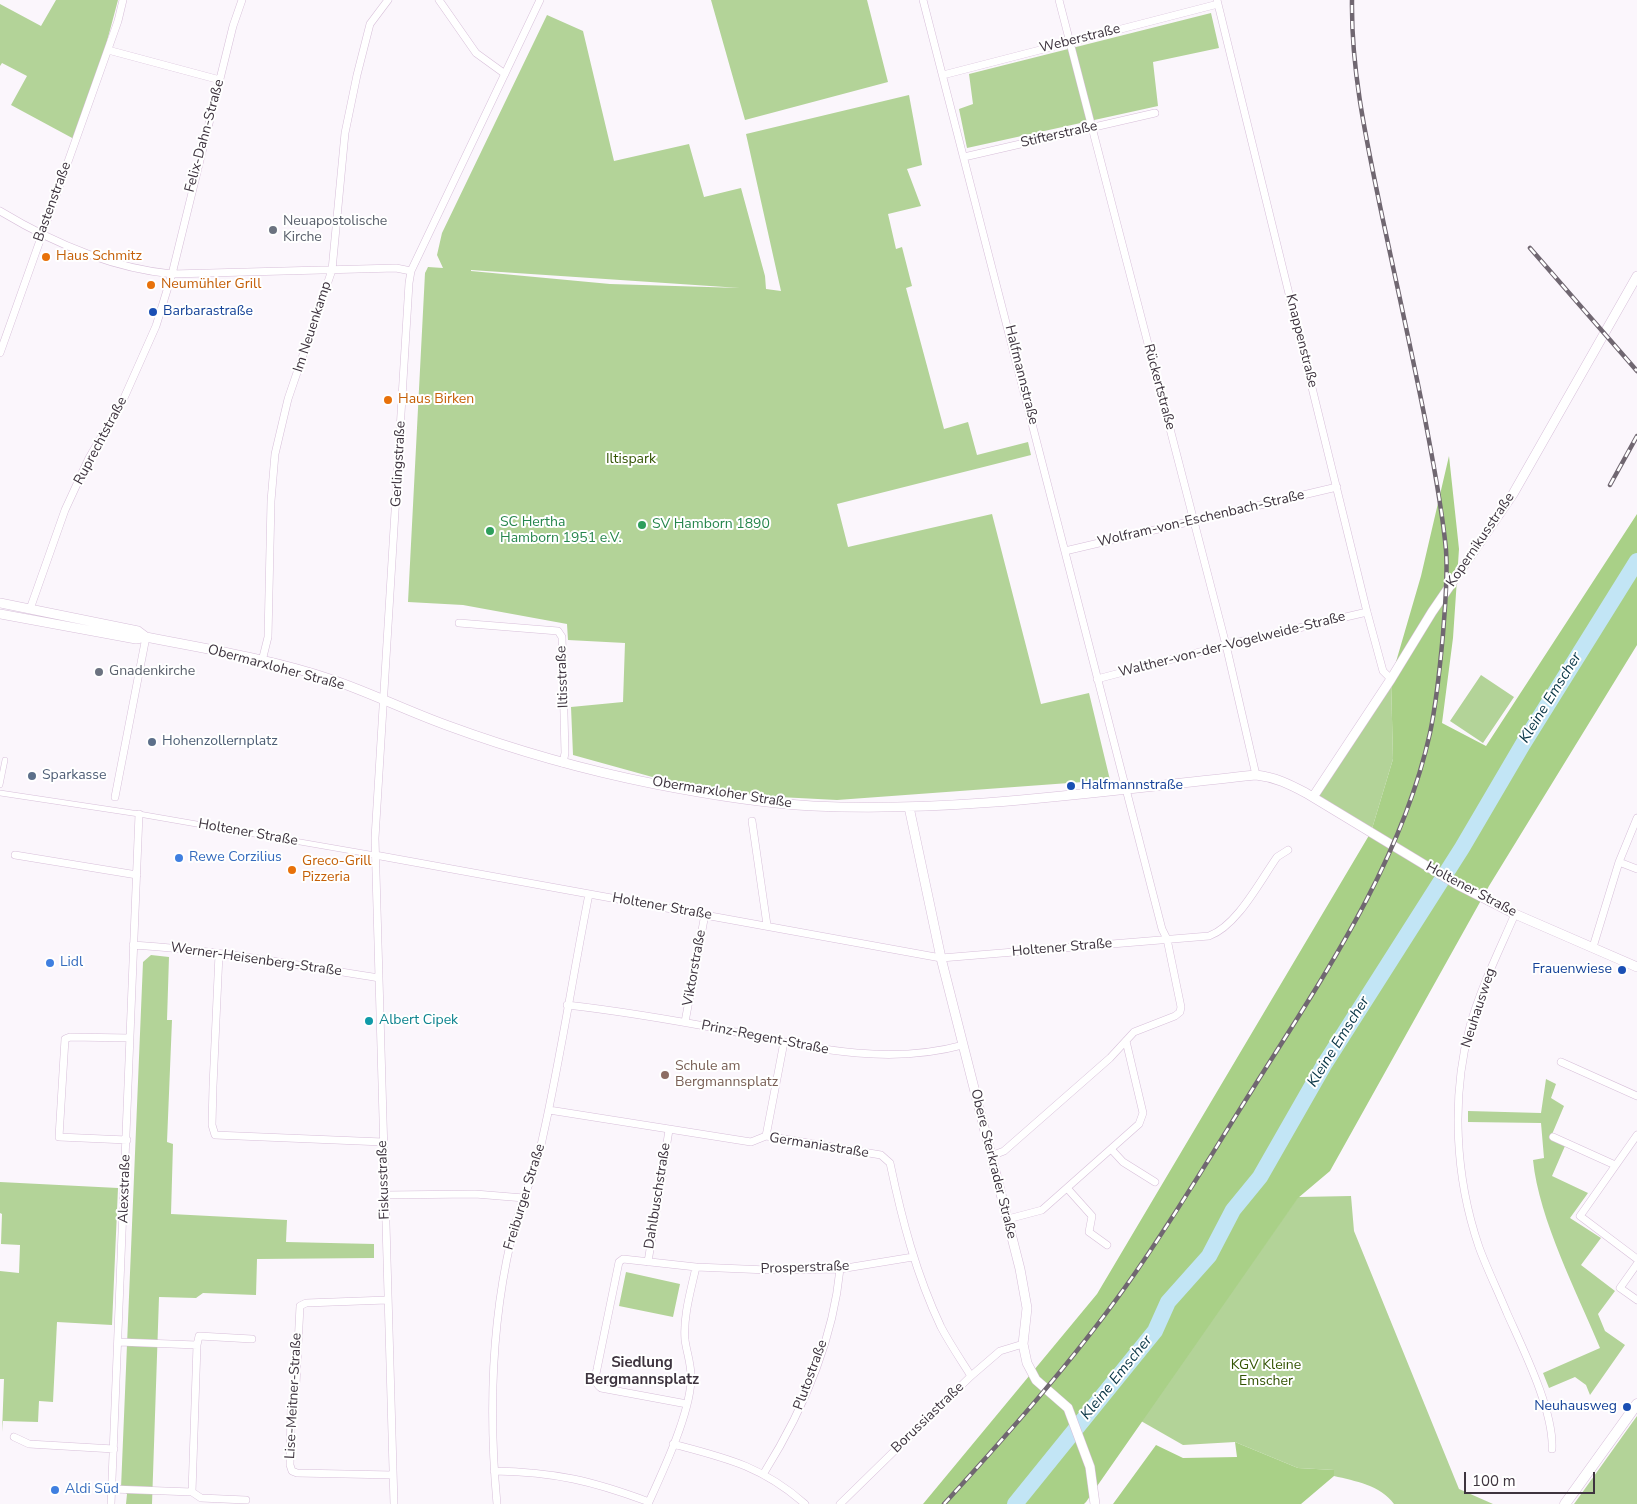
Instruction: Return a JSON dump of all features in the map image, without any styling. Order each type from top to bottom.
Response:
[{"type":"main road","points":[[1565,1504],[1637,1404]]},
{"type":"street","name":"Bastenstraße","points":[[0,353],[108,50],[123,0]]},
{"type":"street","name":"Felix-Dahn-Straße","points":[[172,274],[233,26],[242,0]]},
{"type":"street","name":"Im Neuenkamp","points":[[262,661],[268,637],[271,501],[275,454],[288,399],[332,270],[345,133],[357,75],[370,24],[388,0]]},
{"type":"street","points":[[439,0],[476,53],[505,74]]},
{"type":"street","name":"Gerlingstraße","points":[[375,856],[410,270],[540,0]]},
{"type":"street","name":"Halfmannstraße","points":[[923,0],[1124,788],[1162,929],[1167,939],[1180,1012],[1134,1032],[1110,1058],[1011,1144],[991,1156]]},
{"type":"street","name":"Rückertstraße","points":[[1059,0],[1226,645],[1256,776]]},
{"type":"street","name":"Weberstraße","points":[[943,75],[1217,2]]},
{"type":"street","name":"Knappenstraße","points":[[1217,2],[1367,612],[1383,671],[1392,679]]},
{"type":"street","points":[[108,50],[220,80]]},
{"type":"street","name":"Stifterstraße","points":[[964,157],[1154,113]]},
{"type":"street","points":[[0,211],[41,236],[99,259],[155,272],[172,274],[396,268],[410,270]]},
{"type":"street","name":"Ruprechtstraße","points":[[30,609],[48,555],[80,476],[142,362],[158,320],[172,274]]},
{"type":"street","name":"Kopernikusstraße","points":[[1313,797],[1392,679],[1432,612],[1513,494],[1637,276]]},
{"type":"street","name":"Wolfram-von-Eschenbach-Straße","points":[[1065,551],[1337,487]]},
{"type":"street","name":"Obermarxloher Straße","points":[[0,604],[138,631],[146,637]]},
{"type":"street","name":"Walther-von-der-Vogelweide-Straße","points":[[1097,679],[1226,645],[1367,612]]},
{"type":"street","name":"Obermarxloher Straße","points":[[0,614],[136,639],[146,637],[262,661],[330,679],[506,746],[563,763],[655,784],[755,801],[812,806],[909,807],[982,804],[1256,776],[1284,781],[1313,797]]},
{"type":"street","name":"Iltisstraße","points":[[459,623],[558,631],[562,637],[565,753],[563,763]]},
{"type":"street","points":[[113,810],[146,637]]},
{"type":"street","points":[[0,785],[5,760]]},
{"type":"street","name":"Holtener Straße","points":[[0,793],[139,814],[767,925],[942,958],[1209,936],[1224,928],[1277,857],[1288,850]]},
{"type":"street","name":"Holtener Straße","points":[[1313,797],[1458,885],[1515,914],[1637,967]]},
{"type":"street","name":"Obere Sterkrader Straße","points":[[909,807],[942,958],[1008,1219],[1028,1308],[1023,1344],[1027,1363],[1036,1380],[1068,1408],[1086,1454],[1095,1504]]},
{"type":"street","name":"Alexstraße","points":[[111,1504],[139,814]]},
{"type":"street","points":[[1593,947],[1619,862],[1637,818]]},
{"type":"street","points":[[752,821],[767,925]]},
{"type":"street","points":[[15,855],[137,875]]},
{"type":"street","name":"Fiskusstraße","points":[[375,856],[394,1504]]},
{"type":"street","points":[[1619,862],[1637,869]]},
{"type":"street","name":"Freiburger Straße","points":[[497,1504],[494,1471],[494,1361],[503,1276],[512,1238],[538,1158],[549,1110],[588,894]]},
{"type":"street","name":"Viktorstraße","points":[[685,1022],[705,914]]},
{"type":"street","name":"Neuhausweg","points":[[1515,914],[1484,985],[1465,1047],[1458,1107],[1460,1161],[1468,1207],[1479,1247],[1533,1374],[1549,1424],[1552,1449]]},
{"type":"street","name":"Werner-Heisenberg-Straße","points":[[134,946],[219,954],[379,978]]},
{"type":"street","points":[[219,954],[212,1095],[214,1136],[384,1142]]},
{"type":"street","name":"Prinz-Regent-Straße","points":[[567,1005],[685,1022],[845,1053],[877,1055],[934,1053],[963,1045]]},
{"type":"street","points":[[127,1140],[59,1137],[63,1044],[65,1039],[70,1036],[130,1038]]},
{"type":"street","points":[[1008,1219],[1042,1210],[1142,1119],[1143,1113],[1126,1041]]},
{"type":"street","points":[[766,1136],[784,1042]]},
{"type":"street","points":[[1561,1062],[1637,1096]]},
{"type":"street","name":"Germaniastraße","points":[[549,1110],[752,1142],[766,1136],[881,1155],[886,1158],[890,1163],[903,1224],[913,1257],[942,1328],[971,1376]]},
{"type":"street","name":"Dahlbuschstraße","points":[[648,1262],[669,1130]]},
{"type":"street","points":[[1637,1135],[1580,1216],[1637,1259]]},
{"type":"street","points":[[1553,1137],[1615,1165]]},
{"type":"street","points":[[1111,1149],[1123,1162],[1155,1182]]},
{"type":"street","points":[[1067,1188],[1092,1216],[1090,1232],[1107,1245]]},
{"type":"street","points":[[385,1195],[475,1194],[524,1198]]},
{"type":"street","name":"Prosperstraße","points":[[687,1404],[601,1388],[597,1385],[595,1379],[619,1262],[623,1259],[696,1268],[768,1270],[840,1269],[913,1257]]},
{"type":"street","points":[[1637,1264],[1620,1288],[1637,1300]]},
{"type":"street","points":[[494,1471],[523,1472],[574,1478],[603,1485],[649,1503],[687,1404],[691,1382],[691,1364],[685,1341],[685,1329],[696,1268]]},
{"type":"street","name":"Plutostraße","points":[[764,1474],[801,1407],[826,1335],[840,1269]]},
{"type":"street","name":"Lise-Meitner-Straße","points":[[387,1300],[306,1303],[300,1306],[296,1384],[291,1409],[290,1465],[292,1472],[297,1473],[393,1475]]},
{"type":"street","points":[[192,1492],[197,1345],[199,1336],[252,1339]]},
{"type":"street","points":[[118,1342],[197,1345]]},
{"type":"street","name":"Borussiastraße","points":[[840,1504],[971,1376],[1000,1352],[1023,1344]]},
{"type":"street","points":[[14,1437],[29,1444],[114,1448]]},
{"type":"street","points":[[673,1444],[705,1451],[764,1474],[805,1504]]},
{"type":"street","points":[[112,1489],[192,1492],[202,1498],[246,1500]]},
{"type":"green space","points":[[56,0],[118,0],[106,45],[74,139],[11,105],[27,76],[2,63],[0,66],[0,4],[41,26]]},
{"type":"green space","points":[[711,0],[867,0],[888,82],[745,120]]},
{"type":"green space","points":[[1211,13],[1219,48],[1153,62],[1158,106],[967,148],[959,109],[973,104],[969,74]]},
{"type":"green space","name":"Iltispark","points":[[547,15],[583,31],[614,161],[689,144],[704,197],[741,188],[765,276],[766,289],[781,291],[746,134],[909,95],[922,165],[907,169],[921,206],[888,214],[896,249],[902,247],[912,286],[906,288],[944,429],[968,422],[977,455],[1028,442],[1031,455],[837,504],[848,547],[992,514],[1041,704],[1089,693],[1110,780],[837,800],[760,796],[656,778],[573,755],[571,707],[623,702],[625,643],[568,640],[567,624],[463,605],[408,602],[425,273],[428,267],[443,268],[437,255],[442,233]],"holes":[[[471,270],[740,288],[610,284]]]},
{"type":"green space","points":[[1449,456],[1459,549],[1453,638],[1442,723],[1486,746],[1637,514],[1637,645],[1489,886],[1330,1171],[1298,1198],[1086,1502],[1084,1504],[923,1504],[1097,1294],[1371,832],[1393,759],[1391,679],[1421,576]]},
{"type":"green space","points":[[1481,675],[1514,697],[1483,743],[1450,721]]},
{"type":"green space","points":[[1391,679],[1393,759],[1371,832],[1313,797]]},
{"type":"green space","points":[[151,955],[169,957],[167,1020],[172,1020],[167,1142],[173,1144],[171,1214],[287,1220],[286,1242],[374,1244],[374,1258],[257,1259],[256,1295],[203,1293],[196,1298],[159,1297],[152,1504],[126,1504],[127,1494],[121,1488],[143,962]]},
{"type":"green space","points":[[1546,1079],[1556,1084],[1551,1098],[1564,1106],[1550,1139],[1565,1146],[1552,1176],[1588,1193],[1570,1218],[1601,1238],[1581,1265],[1615,1291],[1598,1314],[1605,1331],[1625,1345],[1590,1395],[1586,1385],[1575,1377],[1549,1388],[1543,1373],[1600,1348],[1560,1256],[1543,1207],[1533,1160],[1544,1158],[1541,1123],[1468,1122],[1468,1111],[1541,1113]]},
{"type":"green space","points":[[0,1182],[118,1188],[112,1325],[57,1322],[53,1402],[39,1401],[38,1422],[3,1421],[2,1432],[4,1379],[0,1379],[0,1271],[19,1273],[20,1245],[1,1244]]},
{"type":"green space","name":"KGV Kleine Emscher","points":[[1351,1196],[1354,1231],[1459,1489],[1493,1504],[1394,1504],[1382,1492],[1374,1488],[1334,1476],[1334,1470],[1298,1468],[1235,1442],[1183,1445],[1141,1421],[1298,1197]]},
{"type":"green space","points":[[626,1272],[680,1284],[673,1317],[619,1306]]},
{"type":"green space","points":[[1637,1416],[1637,1504],[1574,1504]]},
{"type":"green space","points":[[1235,1442],[1298,1468],[1334,1470],[1334,1476],[1301,1504],[1113,1504],[1156,1445],[1183,1458],[1237,1457]]},
{"type":"waterway","name":"Kleine Emscher","points":[[1015,1504],[1155,1331],[1168,1302],[1209,1256],[1233,1210],[1260,1177],[1324,1065],[1462,848],[1523,744],[1637,561]]},
{"type":"railway","points":[[944,1504],[1015,1425],[1061,1370],[1105,1315],[1159,1238],[1306,1005],[1357,918],[1380,874],[1400,828],[1417,781],[1435,708],[1446,592],[1446,550],[1440,501],[1425,419],[1365,129],[1354,52],[1352,0]]},
{"type":"railway","points":[[1530,248],[1637,371]]},
{"type":"railway","points":[[1610,485],[1637,436]]},
{"type":"place","name":"Neuapostolische Kirche","points":[[273,230]]},
{"type":"place","name":"Haus Schmitz","points":[[46,257]]},
{"type":"place","name":"Neumühler Grill","points":[[151,285]]},
{"type":"place","name":"Barbarastraße","points":[[153,312]]},
{"type":"place","name":"Haus Birken","points":[[388,400]]},
{"type":"place","name":"SV Hamborn 1890","points":[[642,525]]},
{"type":"place","name":"SC Hertha Hamborn 1951 e.V.","points":[[490,531]]},
{"type":"place","name":"Gnadenkirche","points":[[99,672]]},
{"type":"place","name":"Hohenzollernplatz","points":[[152,742]]},
{"type":"place","name":"Sparkasse","points":[[32,776]]},
{"type":"place","name":"Halfmannstraße","points":[[1071,786]]},
{"type":"place","name":"Rewe Corzilius","points":[[179,858]]},
{"type":"place","name":"Greco-Grill Pizzeria","points":[[292,870]]},
{"type":"place","name":"Lidl","points":[[50,963]]},
{"type":"place","name":"Frauenwiese","points":[[1622,970]]},
{"type":"place","name":"Albert Cipek","points":[[369,1021]]},
{"type":"place","name":"Schule am Bergmannsplatz","points":[[665,1075]]},
{"type":"place","name":"Neuhausweg","points":[[1627,1407]]},
{"type":"place","name":"Aldi Süd","points":[[55,1490]]},
{"type":"district","name":"Siedlung Bergmannsplatz","points":[[642,1372]]}]
